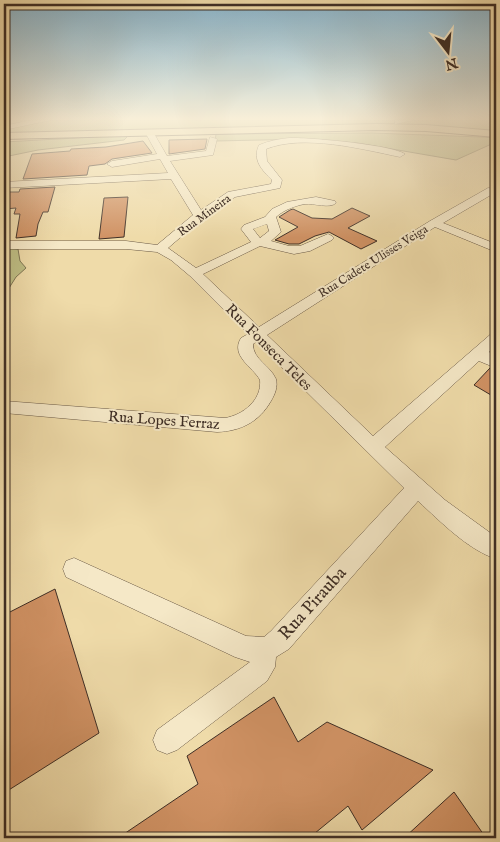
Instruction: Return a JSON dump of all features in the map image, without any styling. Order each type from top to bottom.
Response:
[{"type":"street","points":[[112,164],[152,159]]},
{"type":"street","points":[[164,159],[200,216]]},
{"type":"street","name":"Rua Mineira","points":[[160,249],[200,216],[232,194],[276,186],[277,180],[261,159]]},
{"type":"street","points":[[4,185],[174,176]]},
{"type":"street","name":"Rua Cadete Ulisses Veiga","points":[[256,334],[434,223],[492,190]]},
{"type":"street","points":[[195,273],[260,242],[276,232],[270,216],[276,211],[300,202],[329,199]]},
{"type":"street","points":[[271,218],[247,229],[260,242],[288,251],[298,251],[328,238]]},
{"type":"street","points":[[434,223],[496,248]]},
{"type":"street","name":"Rua Fonseca Teles","points":[[4,245],[126,245],[160,249],[175,256],[195,273],[417,488],[451,517],[496,549]]},
{"type":"street","name":"Rua Lopes Ferraz","points":[[4,407],[230,425],[250,417],[267,395],[269,381],[249,358],[245,349],[246,342],[256,334]]},
{"type":"street","points":[[373,447],[496,337]]},
{"type":"street","points":[[478,353],[496,363]]},
{"type":"street","name":"Rua Pirauba","points":[[74,569],[244,648],[257,651],[273,645],[417,488]]},
{"type":"street","points":[[167,740],[258,672],[273,645]]},
{"type":"green space","points":[[4,248],[18,249],[20,261],[26,268],[16,277],[4,296]]},
{"type":"building","points":[[30,159],[112,159],[105,164],[89,166],[87,175],[23,179]]},
{"type":"building","points":[[55,187],[48,212],[43,212],[36,236],[16,238],[20,214],[14,214],[16,208],[4,209],[4,192]]},
{"type":"building","points":[[128,197],[124,237],[99,239],[104,198]]},
{"type":"building","points":[[352,208],[370,216],[348,228],[377,241],[361,249],[329,232],[299,244],[289,244],[275,240],[298,227],[279,217],[290,210],[293,209],[312,218],[332,219]]},
{"type":"building","points":[[490,368],[496,370],[496,398],[474,385]]},
{"type":"building","points":[[55,589],[99,733],[4,793],[4,615]]},
{"type":"building","points":[[274,697],[298,742],[327,722],[433,770],[362,830],[348,806],[309,838],[118,838],[198,784],[187,756]]},
{"type":"building","points":[[454,792],[486,838],[404,838]]}]
